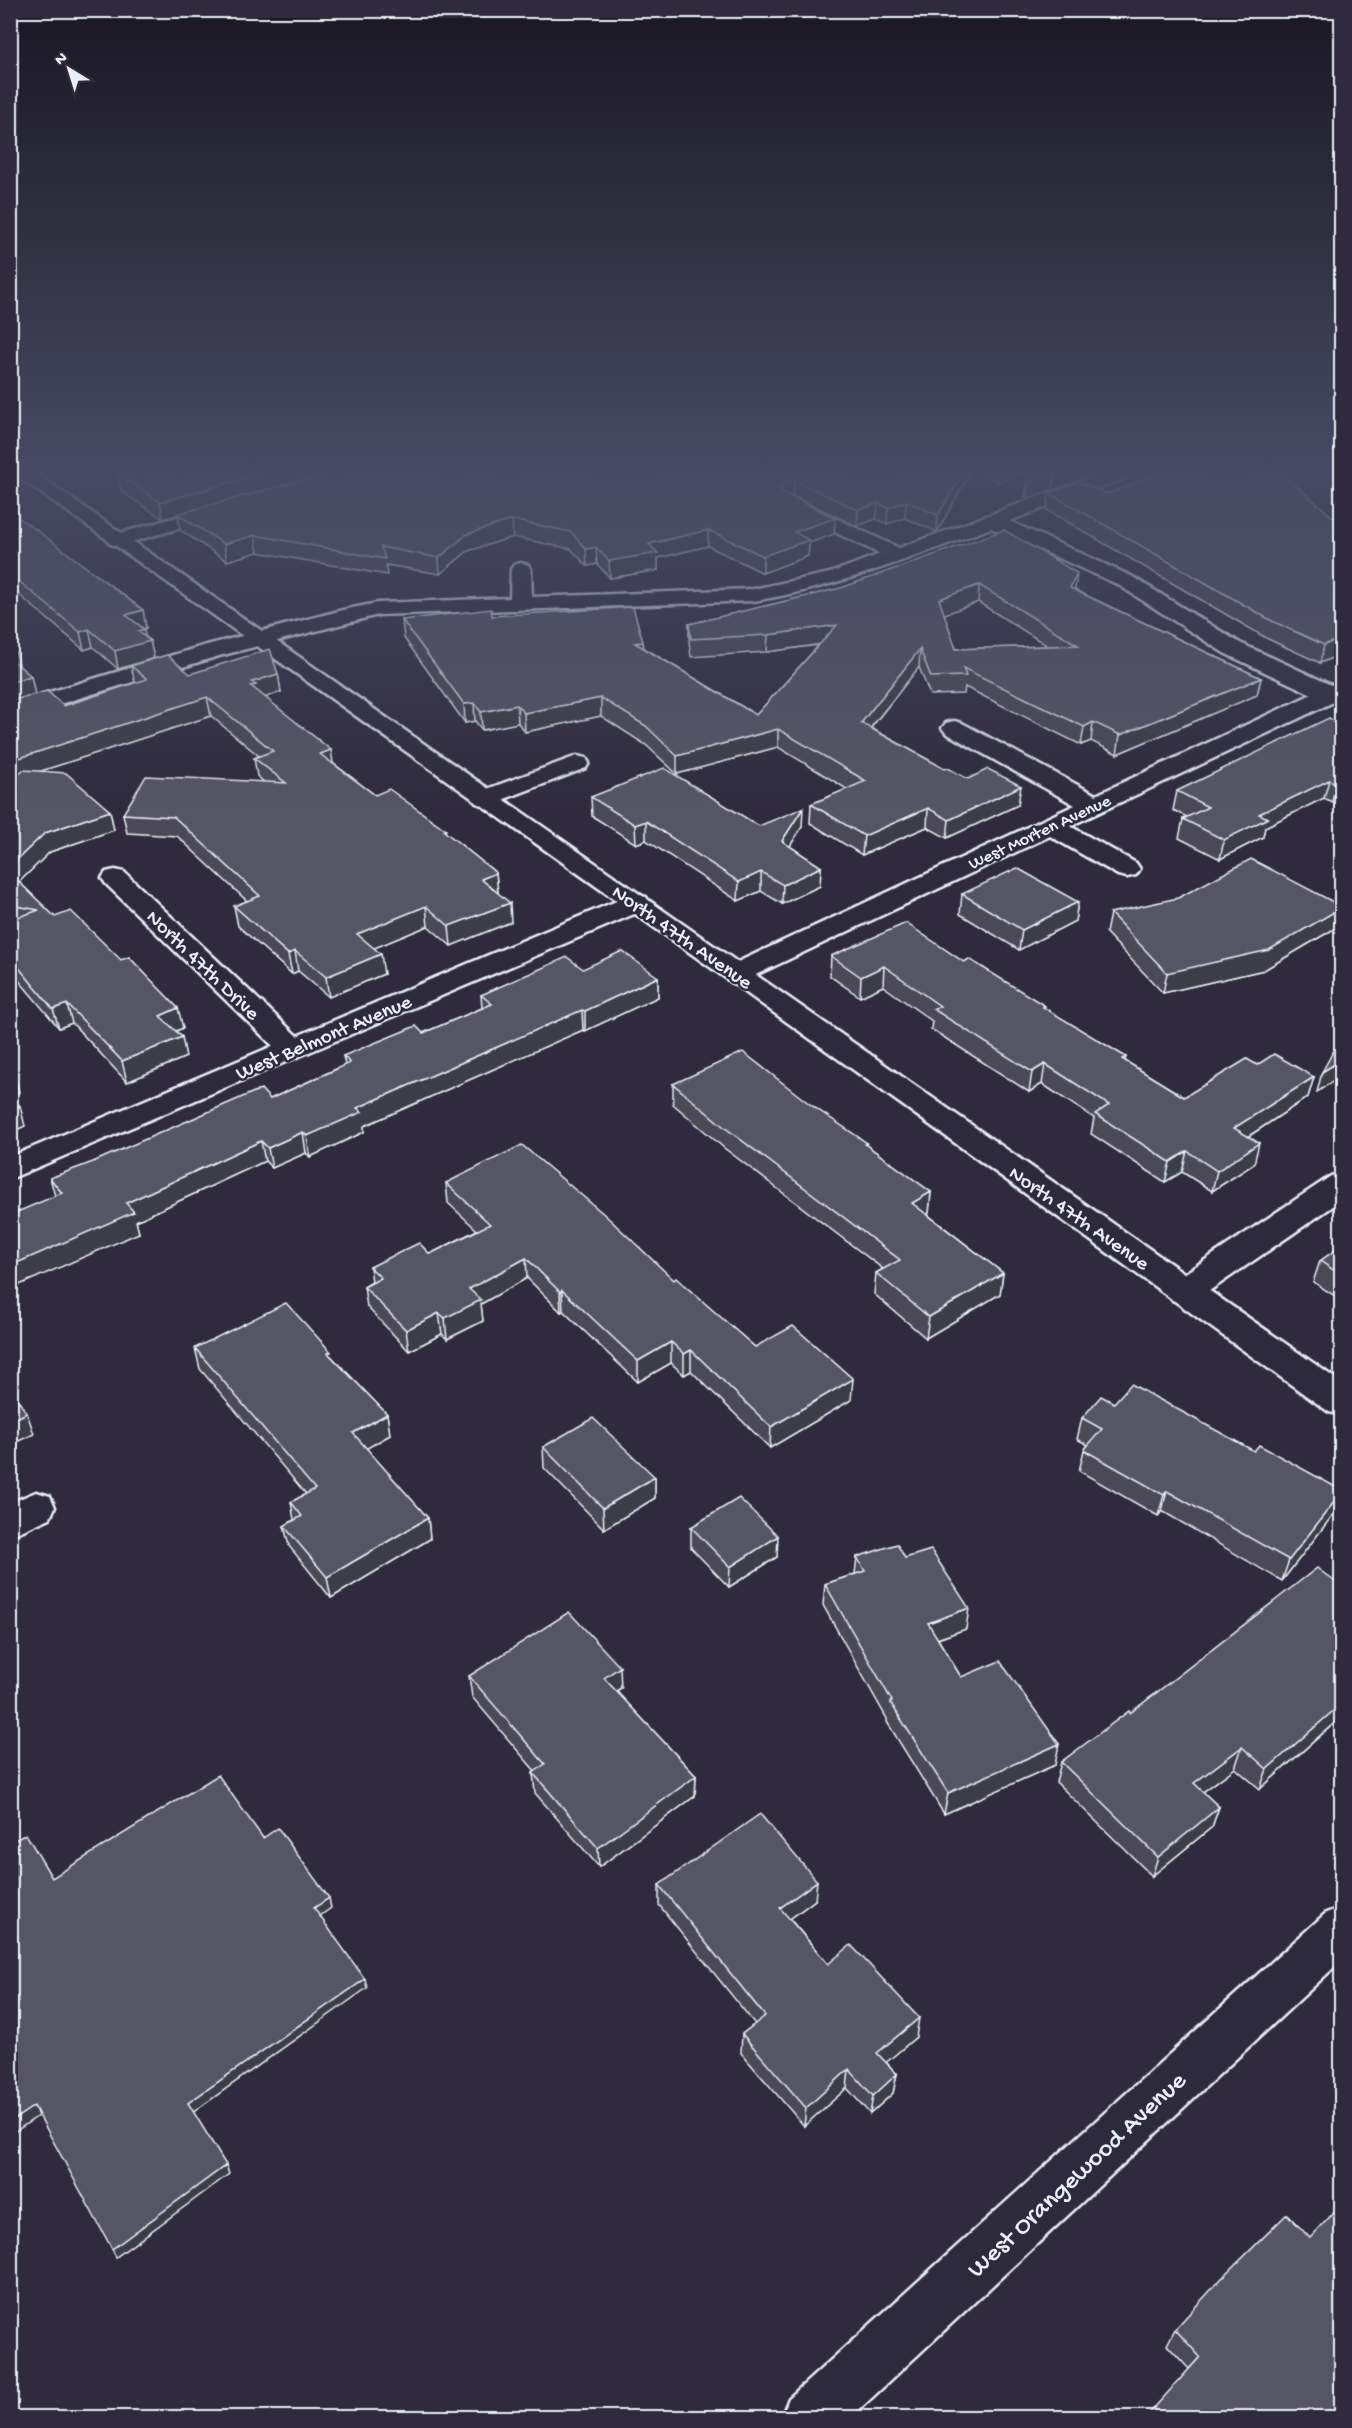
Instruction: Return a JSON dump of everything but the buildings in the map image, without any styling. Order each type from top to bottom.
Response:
[{"type":"street","name":"North 47th Avenue","points":[[183,586],[736,973],[1341,1402]]},
{"type":"street","points":[[521,586],[521,602]]},
{"type":"street","points":[[10,712],[211,651],[378,609],[753,595],[801,586]]},
{"type":"street","points":[[1134,586],[1232,648],[1336,691]]},
{"type":"street","name":"West Morten Avenue","points":[[736,973],[1336,691]]},
{"type":"street","points":[[954,728],[1095,805]]},
{"type":"street","points":[[485,798],[577,762]]},
{"type":"street","points":[[1051,826],[1127,868]]},
{"type":"street","name":"North 47th Drive","points":[[115,878],[293,1049]]},
{"type":"street","name":"West Belmont Avenue","points":[[10,1169],[636,903]]},
{"type":"street","points":[[1184,1291],[1341,1184]]},
{"type":"street","name":"West Orangewood Avenue","points":[[809,2418],[1341,1929]]}]
